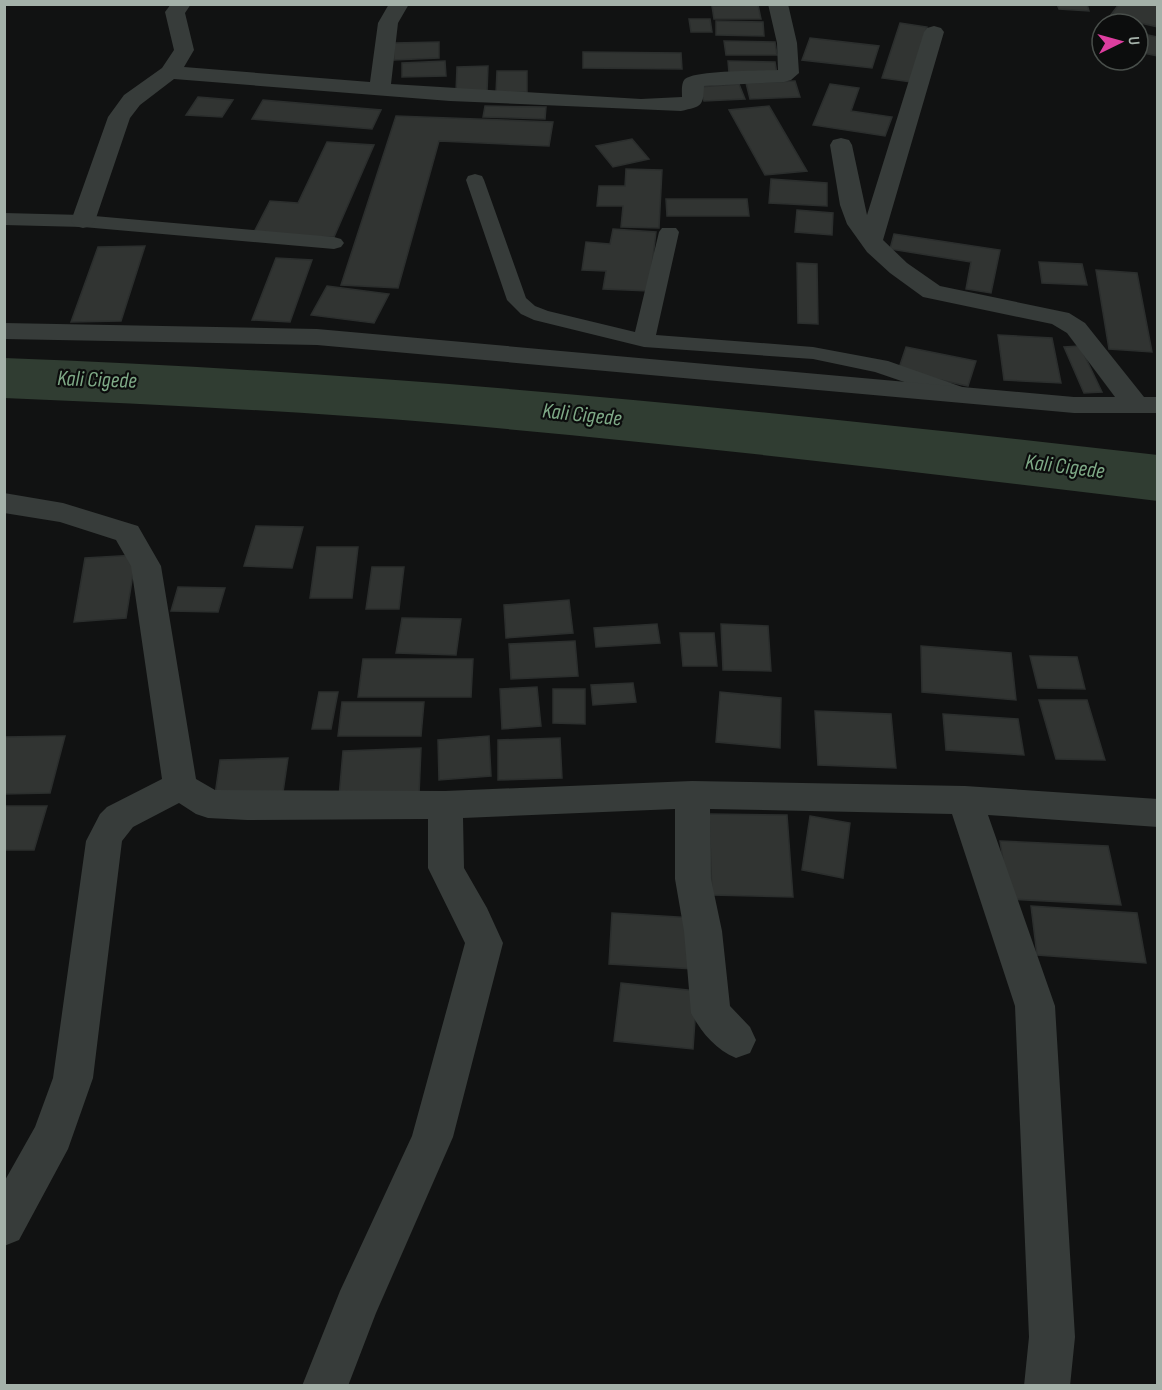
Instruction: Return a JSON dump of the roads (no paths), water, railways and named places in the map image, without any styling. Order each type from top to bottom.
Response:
[{"type":"street","points":[[83,221],[119,117],[132,100],[170,72],[184,50],[175,12],[182,4]]},
{"type":"street","points":[[380,89],[388,23],[399,4]]},
{"type":"street","points":[[170,72],[450,95],[642,105],[686,105],[693,101],[693,83],[700,80],[784,76],[789,73],[787,43],[778,4]]},
{"type":"street","points":[[871,240],[934,32]]},
{"type":"street","points":[[841,145],[855,215],[871,240],[915,282],[932,291],[1060,318],[1076,328],[1147,405]]},
{"type":"street","points":[[4,331],[317,337],[1074,405],[1147,405]]},
{"type":"street","points":[[4,503],[63,513],[127,533],[146,566],[180,786],[208,804],[247,806],[445,805],[692,795],[965,800],[1158,813]]},
{"type":"street","points":[[4,1225],[53,1135],[73,1078],[104,841],[108,831],[120,817],[180,786]]},
{"type":"street","points":[[692,795],[693,879],[703,931],[711,1013],[736,1040]]},
{"type":"street","points":[[965,800],[1035,1006],[1052,1337],[1047,1386]]},
{"type":"street","points":[[325,1386],[356,1307],[432,1137],[484,943],[474,919],[457,892],[446,868],[445,805]]},
{"type":"lane","points":[[476,180],[517,300],[528,310],[541,316],[644,341],[813,353],[880,366],[957,393]]},
{"type":"lane","points":[[4,219],[83,221],[334,243]]},
{"type":"lane","points":[[644,341],[669,232]]},
{"type":"waterway","name":"Kali Cigede","points":[[4,378],[294,392],[438,402],[726,429],[1158,478]]}]
